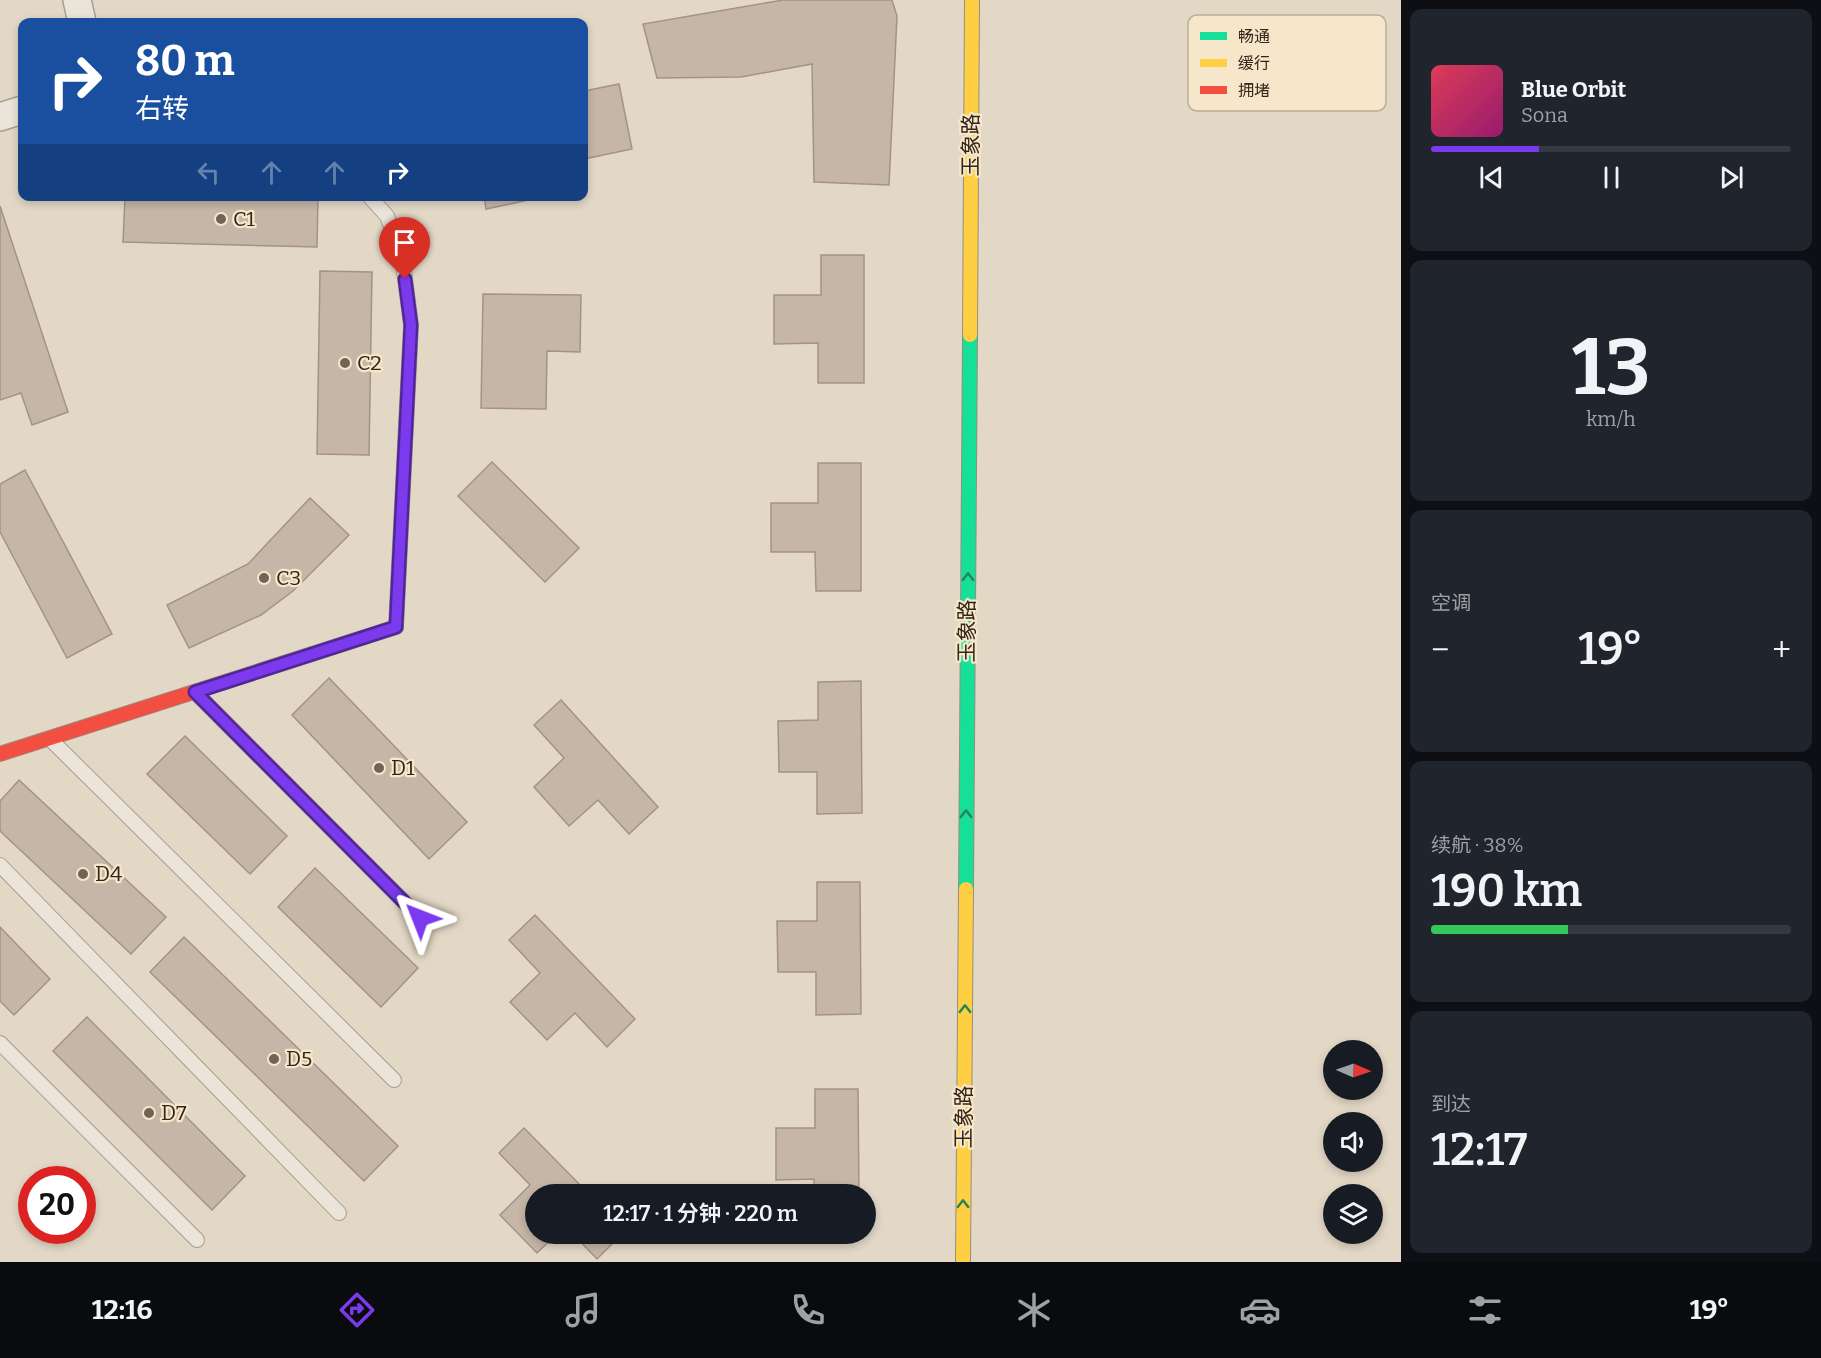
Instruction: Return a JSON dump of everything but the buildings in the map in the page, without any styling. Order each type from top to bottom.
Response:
[{"type":"street","points":[[77,0],[80,18]]},
{"type":"street","name":"玉象路","points":[[963,1262],[972,0]]},
{"type":"street","points":[[0,117],[18,111]]},
{"type":"street","points":[[0,754],[396,627]]},
{"type":"lane","points":[[374,201],[387,216],[402,255],[411,325],[396,627]]},
{"type":"lane","points":[[195,692],[420,918]]},
{"type":"lane","points":[[49,738],[394,1080]]},
{"type":"lane","points":[[0,865],[339,1213]]},
{"type":"lane","points":[[0,1043],[197,1240]]},
{"type":"traffic: fast","points":[[966,889],[970,335]]},
{"type":"traffic: slow","points":[[970,335],[972,0]]},
{"type":"traffic: slow","points":[[250,674],[396,627]]},
{"type":"traffic: slow","points":[[963,1262],[966,889]]},
{"type":"traffic: jam","points":[[0,754],[250,674]]},
{"type":"place","name":"C1","points":[[221,219]]},
{"type":"place","name":"C2","points":[[345,363]]},
{"type":"place","name":"C3","points":[[264,578]]},
{"type":"place","name":"D1","points":[[379,768]]},
{"type":"place","name":"D4","points":[[83,874]]},
{"type":"place","name":"D5","points":[[274,1059]]},
{"type":"place","name":"D7","points":[[149,1113]]},
{"type":"route","points":[[405,279],[411,325],[396,627],[195,692],[420,918]]}]
